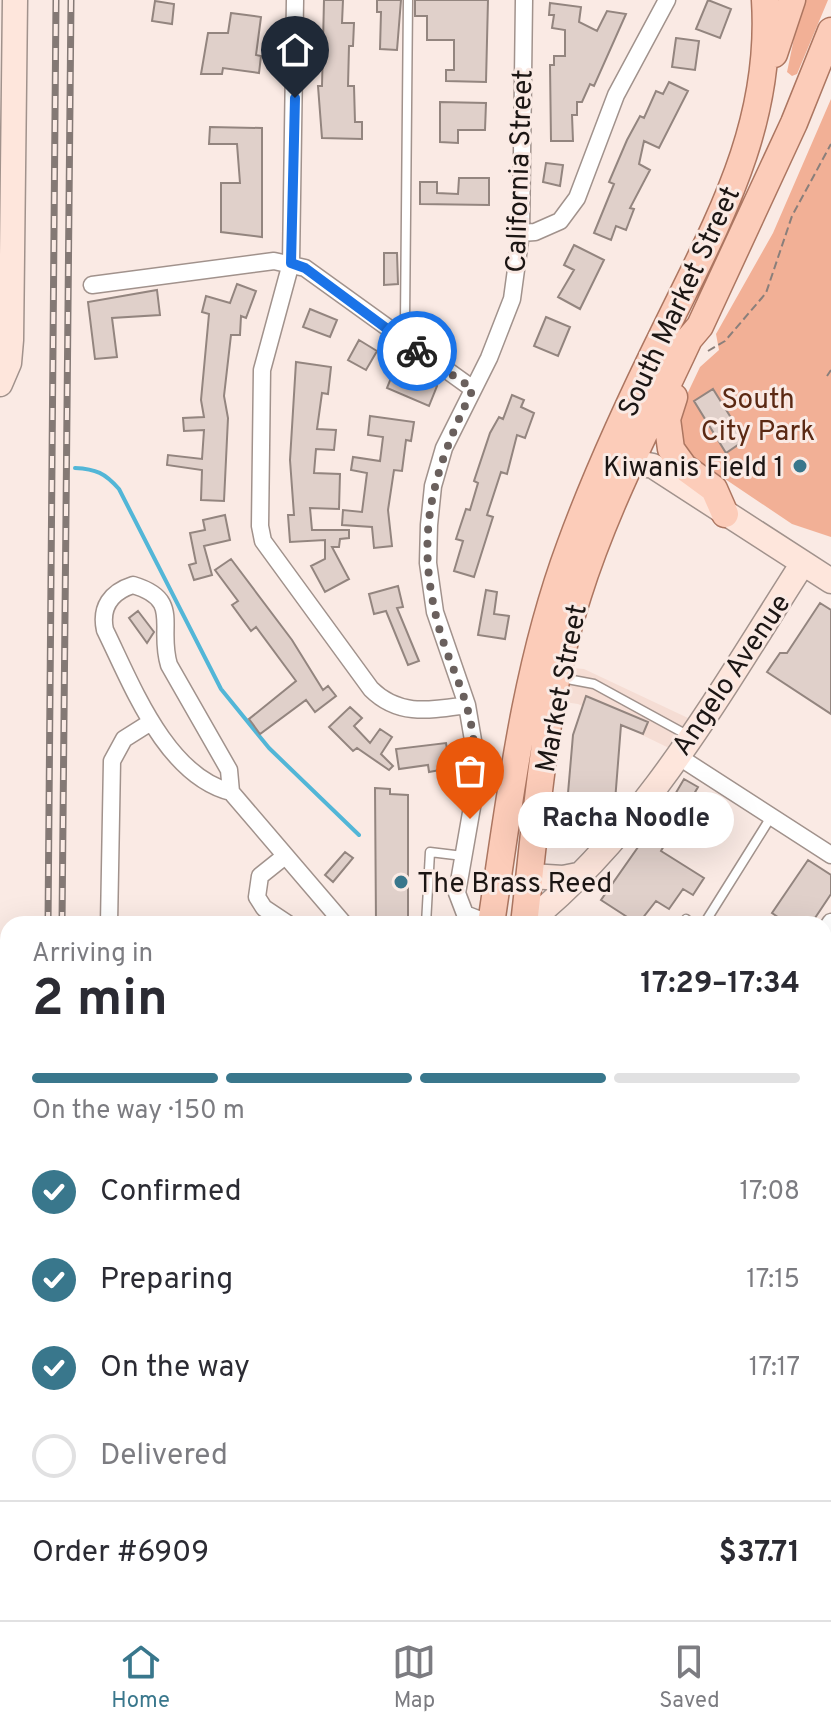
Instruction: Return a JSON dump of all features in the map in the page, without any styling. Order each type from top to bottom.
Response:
[{"type":"main road","name":"South Market Street","points":[[494,916],[531,684],[555,591],[594,482],[731,193],[764,88],[765,0]]},
{"type":"main road","points":[[764,88],[792,0]]},
{"type":"main road","points":[[794,123],[831,31]]},
{"type":"main road","points":[[794,123],[814,107],[831,73]]},
{"type":"main road","name":"South Market Street","points":[[632,462],[689,339],[703,339],[794,123]]},
{"type":"main road","points":[[594,482],[623,463],[632,462],[630,428],[666,353],[664,332]]},
{"type":"main road","points":[[703,339],[669,410],[667,433],[676,458],[714,489],[725,514]]},
{"type":"main road","name":"Market Street","points":[[526,916],[557,677],[586,569],[632,462]]},
{"type":"street","points":[[0,384],[9,363],[11,340],[15,0]]},
{"type":"street","points":[[295,0],[291,263],[262,370],[260,526],[263,541],[371,689],[387,703],[411,710],[467,705]]},
{"type":"street","name":"California Street","points":[[455,916],[476,765],[467,705],[438,624],[428,543],[438,467],[507,314],[521,233],[524,0]]},
{"type":"street","points":[[521,233],[535,232],[560,221],[577,198],[620,86],[667,0]]},
{"type":"street","points":[[92,285],[274,261],[291,263],[305,268],[473,389]]},
{"type":"street","points":[[632,462],[653,466],[831,581]]},
{"type":"street","name":"Angelo Avenue","points":[[534,916],[583,874],[629,824],[803,563]]},
{"type":"street","points":[[231,792],[211,787],[151,722],[105,630],[102,618],[107,603],[118,590],[133,585],[161,598],[167,613],[163,645],[169,665],[229,770],[231,792],[337,916]]},
{"type":"street","points":[[109,916],[112,761],[124,739],[151,722]]},
{"type":"street","points":[[682,746],[771,817],[831,855]]},
{"type":"street","points":[[276,916],[264,908],[257,897],[260,876],[285,856]]},
{"type":"street","points":[[530,876],[563,878],[583,874]]},
{"type":"street","points":[[457,893],[465,914],[471,916]]},
{"type":"lane","points":[[398,337],[405,321],[408,0]]},
{"type":"lane","points":[[557,677],[594,684],[682,746]]},
{"type":"lane","points":[[709,916],[771,817]]},
{"type":"lane","points":[[426,916],[430,852],[463,856]]},
{"type":"path","points":[[703,339],[725,341],[766,293],[792,216],[831,144]]},
{"type":"path","points":[[827,376],[831,370]]},
{"type":"shaded area","points":[[572,668],[584,669],[688,718],[669,748],[578,704],[564,702]]},
{"type":"green space","points":[[802,0],[828,0],[797,74],[792,76],[787,72]]},
{"type":"green space","name":"South City Park","points":[[831,99],[831,537],[792,524],[688,454],[677,433],[682,405],[700,367],[719,350],[716,334],[773,233]]},
{"type":"building","points":[[324,0],[343,0],[342,23],[354,23],[353,46],[349,46],[348,86],[354,86],[355,122],[362,122],[362,139],[322,138],[318,86],[322,86]]},
{"type":"building","points":[[377,0],[401,0],[397,50],[380,49],[381,12],[377,12]]},
{"type":"building","points":[[415,0],[488,0],[486,82],[446,81],[446,70],[454,70],[454,40],[427,40],[427,16],[415,16]]},
{"type":"building","points":[[708,0],[731,9],[720,38],[696,29]]},
{"type":"building","points":[[155,1],[174,4],[172,24],[152,21]]},
{"type":"building","points":[[550,3],[581,7],[579,22],[597,31],[607,11],[626,14],[594,86],[590,84],[582,102],[577,102],[577,115],[572,115],[573,141],[551,141],[550,65],[554,65],[554,56],[565,56],[565,30],[552,28],[554,15],[549,15]]},
{"type":"building","points":[[231,13],[261,17],[256,55],[261,56],[259,73],[223,68],[222,74],[201,74],[208,33],[228,33]]},
{"type":"building","points":[[676,38],[699,41],[695,70],[672,67]]},
{"type":"building","points":[[669,82],[688,91],[659,148],[644,141],[639,164],[650,170],[630,208],[634,209],[626,230],[616,226],[611,240],[594,233],[614,184],[609,182],[627,140],[640,116],[644,118],[656,91],[663,94]]},
{"type":"building","points":[[440,102],[486,103],[485,130],[458,130],[458,143],[440,142]]},
{"type":"building","points":[[210,127],[262,128],[262,237],[221,232],[221,183],[240,183],[237,144],[209,144]]},
{"type":"building","points":[[546,163],[563,165],[560,186],[543,182]]},
{"type":"building","points":[[459,178],[489,178],[489,205],[420,204],[420,182],[437,182],[437,193],[458,194]]},
{"type":"building","points":[[574,245],[604,260],[580,309],[558,297],[574,270],[564,265]]},
{"type":"building","points":[[384,253],[397,253],[398,284],[384,285]]},
{"type":"building","points":[[237,284],[256,291],[246,318],[241,316],[240,335],[231,335],[224,396],[228,418],[224,501],[201,500],[202,470],[167,465],[168,455],[202,459],[204,430],[184,431],[183,418],[204,417],[201,400],[209,314],[202,312],[206,296],[230,303]]},
{"type":"building","points":[[157,290],[160,315],[112,318],[117,357],[95,359],[88,302]]},
{"type":"building","points":[[310,309],[337,320],[330,337],[303,327]]},
{"type":"building","points":[[546,317],[570,327],[558,356],[534,346]]},
{"type":"building","points":[[359,340],[377,351],[366,370],[348,360]]},
{"type":"building","points":[[296,362],[331,367],[328,394],[322,393],[317,429],[336,430],[334,450],[316,449],[314,473],[340,474],[339,509],[310,508],[312,530],[349,530],[349,538],[340,539],[339,547],[332,547],[349,579],[325,592],[311,566],[325,559],[325,540],[290,542],[288,515],[294,515],[290,460]]},
{"type":"building","points":[[395,368],[437,386],[429,406],[387,388]]},
{"type":"building","points":[[713,389],[745,440],[726,453],[694,401]]},
{"type":"building","points":[[512,395],[524,400],[521,407],[534,413],[525,438],[517,435],[507,474],[501,472],[487,515],[493,517],[474,577],[454,571],[463,541],[456,539],[466,509],[470,510],[478,483],[474,481],[490,433],[499,417],[503,419]]},
{"type":"building","points":[[370,416],[414,422],[411,441],[406,440],[402,471],[394,470],[388,510],[392,546],[374,548],[372,527],[342,525],[343,510],[362,512],[367,473],[351,470],[353,457],[380,461],[383,437],[368,435]]},
{"type":"building","points":[[225,515],[230,540],[204,546],[212,575],[194,580],[189,565],[196,563],[190,533],[205,530],[203,520]]},
{"type":"building","points":[[231,559],[292,640],[323,690],[328,686],[336,696],[315,712],[306,700],[260,734],[249,719],[296,681],[256,627],[251,631],[232,605],[238,601],[215,570]]},
{"type":"building","points":[[398,586],[403,607],[397,608],[419,661],[408,665],[386,611],[374,614],[369,594]]},
{"type":"building","points":[[486,590],[497,592],[494,614],[509,616],[505,639],[478,635]]},
{"type":"building","points":[[820,603],[831,610],[831,714],[767,672],[780,653],[787,653]]},
{"type":"building","points":[[138,611],[154,632],[147,643],[129,618]]},
{"type":"building","points":[[586,696],[648,722],[643,734],[621,725],[614,814],[600,831],[565,828],[573,735]]},
{"type":"building","points":[[350,707],[362,718],[354,726],[370,743],[380,729],[392,737],[381,754],[393,766],[389,770],[357,748],[353,751],[329,727]]},
{"type":"building","points":[[446,743],[449,761],[439,763],[440,770],[429,772],[428,765],[399,769],[396,749]]},
{"type":"building","points":[[684,779],[698,787],[661,851],[704,878],[693,895],[683,889],[669,909],[656,901],[644,916],[626,916],[601,900],[643,840],[647,842]]},
{"type":"building","points":[[375,788],[390,789],[390,794],[408,795],[408,916],[376,916]]},
{"type":"building","points":[[345,852],[353,858],[333,882],[325,875]]},
{"type":"building","points":[[808,860],[831,875],[831,894],[816,916],[776,916],[772,913]]},
{"type":"waterway","points":[[75,468],[100,473],[119,489],[221,689],[269,748],[359,835]]},
{"type":"railway","points":[[48,916],[56,0]]},
{"type":"railway","points":[[62,916],[71,0]]},
{"type":"way so far","points":[[417,351],[473,389],[438,467],[433,486],[428,543],[435,612],[467,705],[474,740],[475,790],[470,819]]},
{"type":"place","name":"Kiwanis Field 1","points":[[800,466]]},
{"type":"place","name":"Racha Noodle","points":[[470,819]]},
{"type":"place","name":"The Brass Reed","points":[[401,882]]},
{"type":"route","points":[[295,98],[291,263],[305,268],[417,351]]}]
